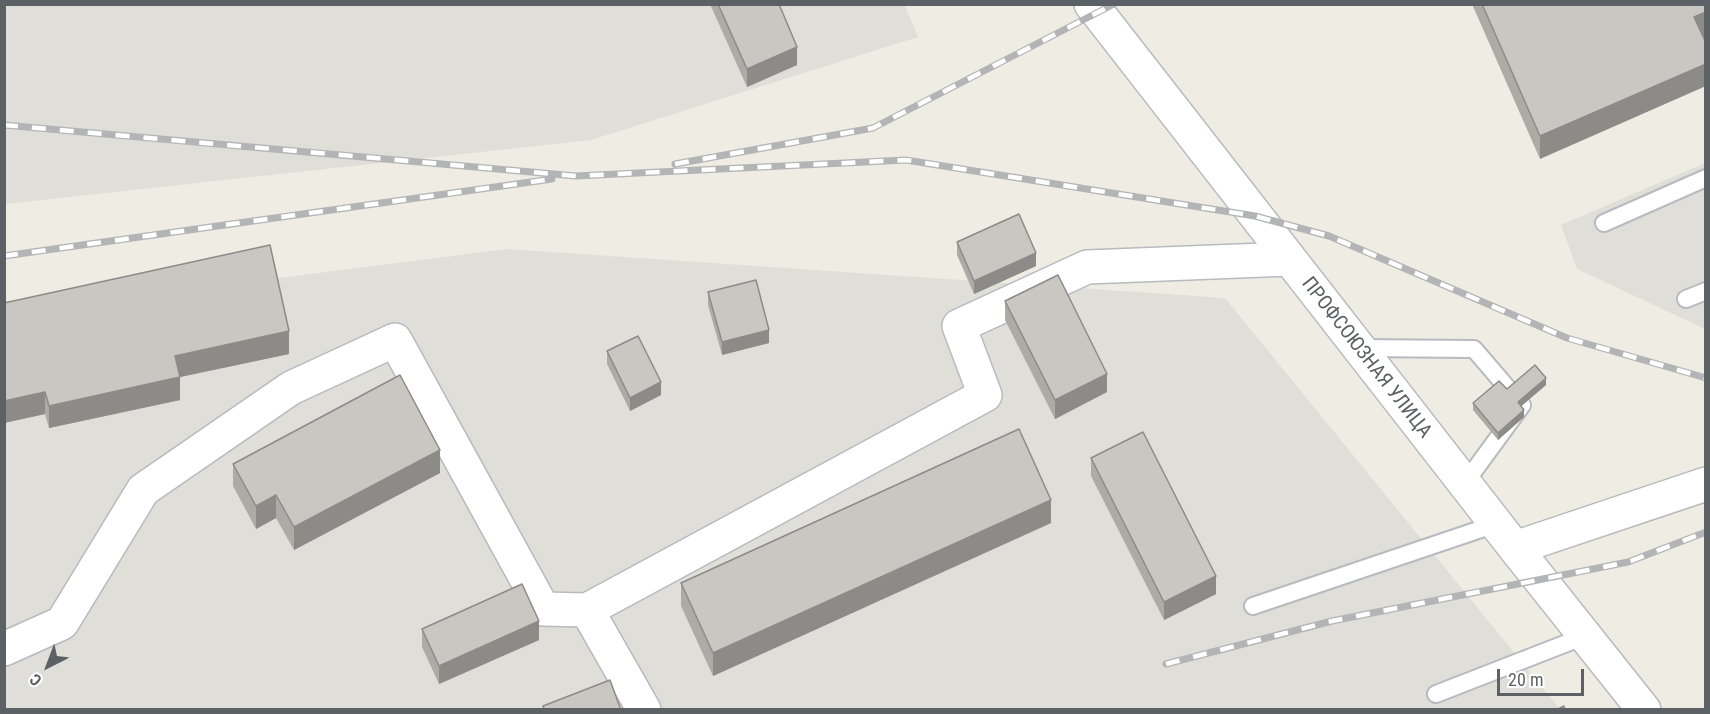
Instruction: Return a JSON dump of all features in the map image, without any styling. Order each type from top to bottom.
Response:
[{"type":"street","name":"ПРОФСОЮЗНАЯ УЛИЦА","points":[[1091,4],[1505,536],[1644,710]]},
{"type":"street","points":[[4,649],[62,623],[143,490],[291,388],[395,340],[543,609],[587,610],[985,395],[959,326],[1087,267],[1289,259]]},
{"type":"street","points":[[1505,536],[1706,484]]},
{"type":"street","points":[[587,610],[644,710]]},
{"type":"lane","points":[[1604,223],[1706,178]]},
{"type":"lane","points":[[1686,299],[1706,291]]},
{"type":"lane","points":[[1358,348],[1474,349],[1522,405],[1464,483]]},
{"type":"lane","points":[[1253,606],[1505,536]]},
{"type":"lane","points":[[1436,694],[1585,636]]},
{"type":"shaded area","points":[[904,4],[918,37],[591,140],[5,204],[4,5]]},
{"type":"shaded area","points":[[1705,163],[1705,329],[1577,269],[1561,225]]},
{"type":"shaded area","points":[[507,249],[1225,298],[1560,709],[5,709],[4,313]]},
{"type":"building","points":[[718,4],[779,4],[797,47],[747,69]]},
{"type":"building","points":[[1482,4],[1706,4],[1706,12],[1694,17],[1706,43],[1706,64],[1540,136]]},
{"type":"building","points":[[1019,214],[1036,253],[974,281],[957,242]]},
{"type":"building","points":[[270,245],[289,331],[175,356],[180,377],[49,406],[45,392],[4,401],[4,303]]},
{"type":"building","points":[[1058,275],[1107,374],[1055,400],[1005,301]]},
{"type":"building","points":[[756,280],[769,330],[722,342],[708,292]]},
{"type":"building","points":[[638,336],[661,382],[630,398],[607,351]]},
{"type":"building","points":[[1535,365],[1546,378],[1518,402],[1524,410],[1498,433],[1473,403],[1499,381],[1507,389]]},
{"type":"building","points":[[400,375],[440,450],[294,527],[276,495],[256,506],[233,464]]},
{"type":"building","points":[[1019,429],[1051,500],[713,653],[681,583]]},
{"type":"building","points":[[1143,432],[1216,576],[1164,602],[1091,458]]},
{"type":"building","points":[[522,584],[539,621],[439,666],[422,629]]},
{"type":"building","points":[[610,680],[621,710],[544,710],[543,706]]},
{"type":"railway","points":[[675,164],[873,128],[1114,4]]},
{"type":"railway","points":[[4,125],[576,176],[906,160],[1255,216],[1329,236],[1567,338],[1706,378]]},
{"type":"railway","points":[[4,256],[552,179]]},
{"type":"railway","points":[[1166,664],[1332,621],[1628,562],[1706,532]]}]
